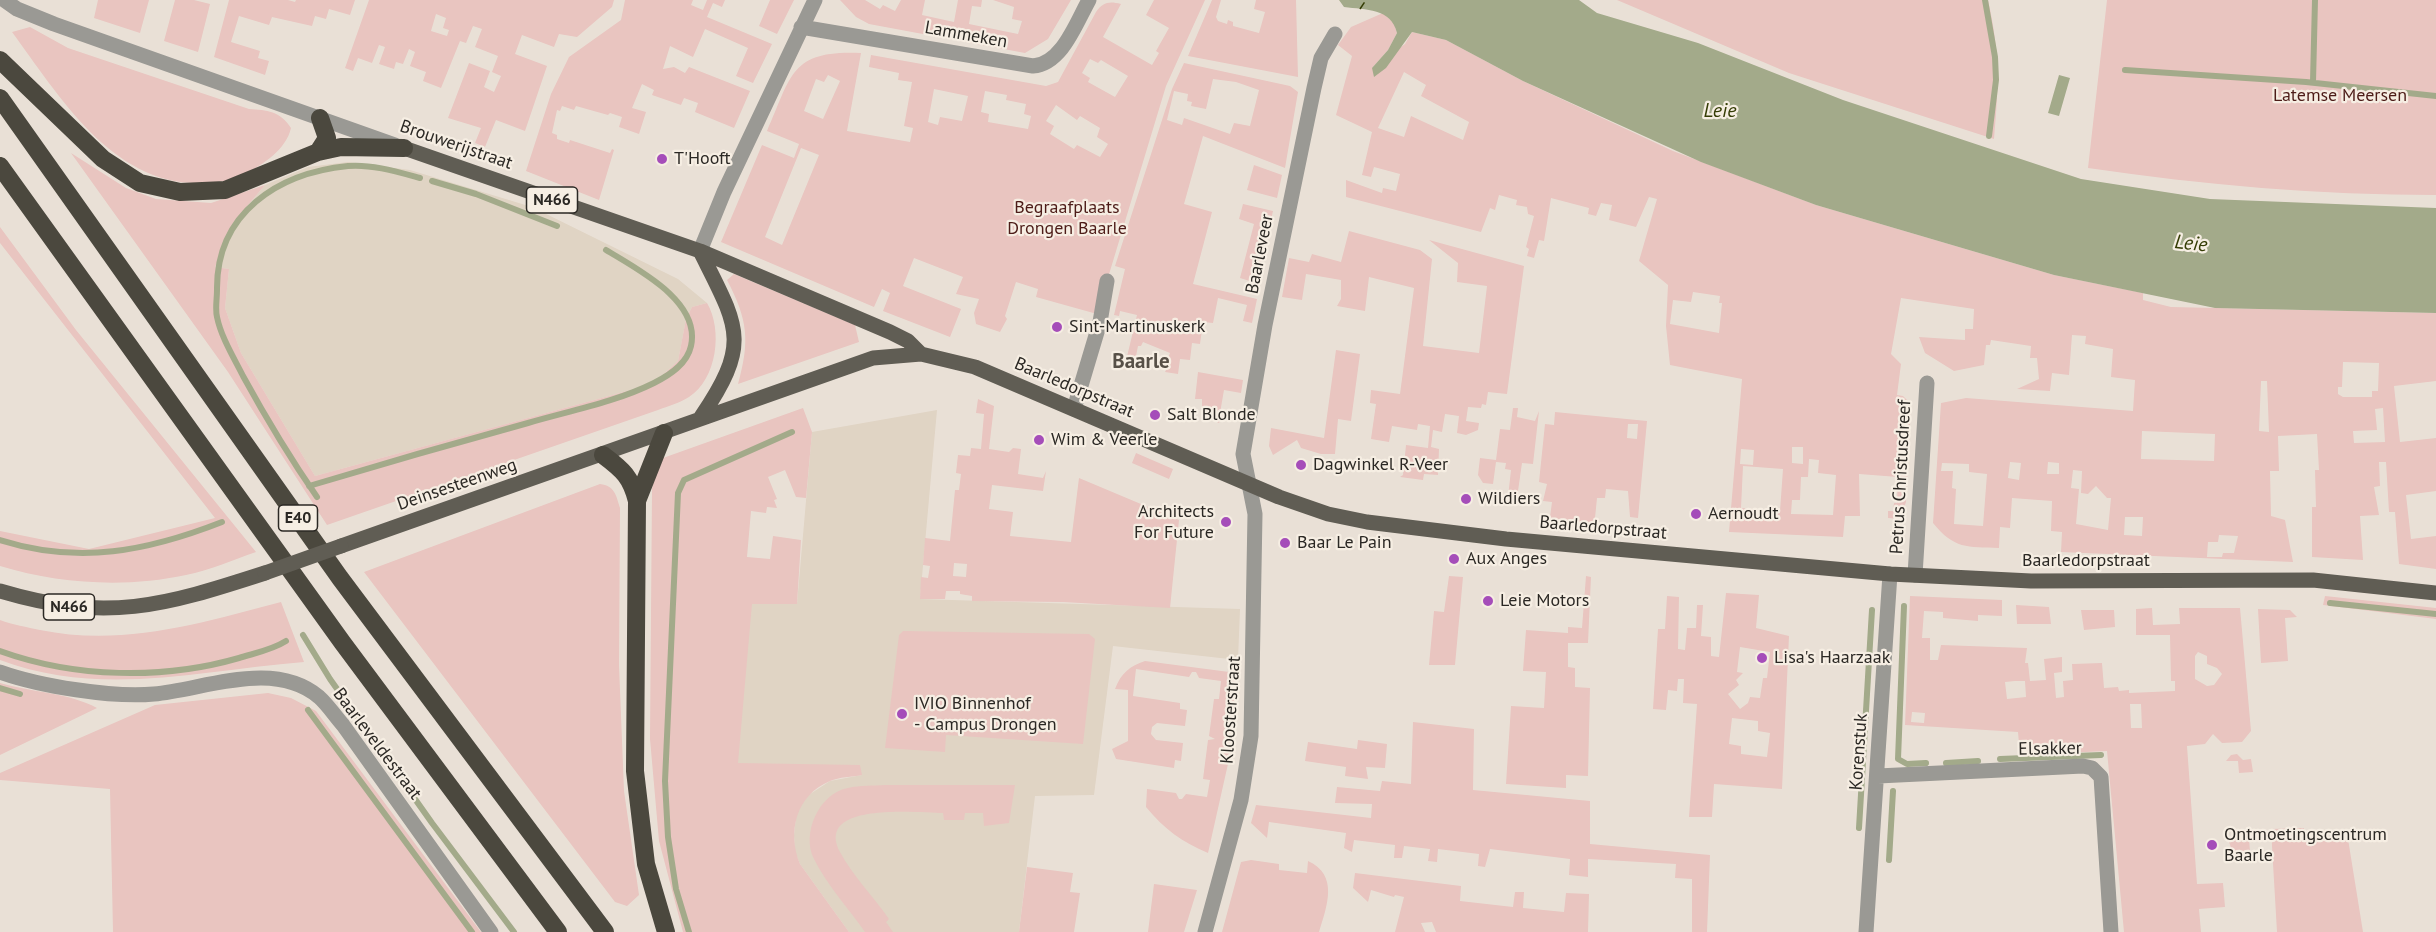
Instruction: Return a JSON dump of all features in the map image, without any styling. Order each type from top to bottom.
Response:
[{"type":"highway","points":[[0,60],[103,159],[140,183],[180,192],[225,190],[318,152],[341,147],[404,148]]},
{"type":"highway","name":"E40","points":[[0,98],[340,578],[605,932]]},
{"type":"highway","points":[[318,152],[327,138],[320,118]]},
{"type":"highway","name":"E40","points":[[0,166],[342,642],[558,932]]},
{"type":"highway","points":[[637,501],[664,433]]},
{"type":"highway","points":[[603,455],[621,468],[633,483],[637,501],[635,771],[646,864],[666,932]]},
{"type":"main road","name":"Brouwerijstraat","points":[[404,148],[700,251],[890,332],[908,341],[921,354]]},
{"type":"main road","points":[[700,251],[730,313],[734,330],[734,350],[729,374],[701,417]]},
{"type":"main road","name":"Baarledorpstraat","points":[[921,354],[975,367],[1250,486],[1328,514],[1367,522],[1506,539],[1890,574],[2031,581],[2313,580],[2436,593]]},
{"type":"main road","name":"Deinsesteenweg","points":[[0,591],[73,608],[112,610],[168,602],[265,573],[873,358],[921,354]]},
{"type":"street","name":"Brouwerijstraat","points":[[4,0],[17,9],[54,24],[404,148]]},
{"type":"street","points":[[700,251],[815,0]]},
{"type":"street","name":"Lammeken","points":[[801,27],[1033,66],[1045,66],[1055,59],[1089,0]]},
{"type":"street","name":"Baarleveer","points":[[1250,486],[1243,454],[1265,325],[1318,68],[1335,34]]},
{"type":"street","points":[[1074,409],[1100,322],[1107,281]]},
{"type":"street","name":"Petrus Christusdreef","points":[[1915,575],[1927,382]]},
{"type":"street","name":"Kloosterstraat","points":[[1205,932],[1241,800],[1251,736],[1255,514],[1250,486]]},
{"type":"street","name":"Korenstuk","points":[[1866,932],[1890,574]]},
{"type":"street","name":"Baarleveldestraat","points":[[0,672],[90,691],[153,694],[247,679],[278,679],[303,686],[320,698],[343,725],[491,932]]},
{"type":"street","name":"Elsakker","points":[[1878,776],[2083,766],[2092,768],[2101,777],[2111,932]]},
{"type":"shaded area","points":[[348,162],[410,170],[532,207],[678,279],[707,303],[692,307],[686,319],[678,361],[653,384],[315,476],[241,353],[225,308],[229,269],[215,267],[243,211],[265,185],[308,167]]},
{"type":"shaded area","name":"IVIO Binnenhof - Campus Drongen","points":[[937,410],[920,599],[1240,609],[1238,660],[1113,646],[1094,795],[1035,796],[1019,932],[849,932],[800,864],[795,852],[794,835],[796,817],[804,798],[830,781],[862,775],[695,763],[711,604],[797,604],[812,432]]},
{"type":"green space","points":[[98,0],[149,0],[140,33],[94,18]]},
{"type":"green space","points":[[175,0],[194,0],[210,4],[198,52],[164,41]]},
{"type":"green space","points":[[229,0],[295,2],[296,0],[355,0],[350,15],[329,9],[326,19],[315,16],[312,26],[272,17],[269,25],[239,16],[231,42],[260,51],[258,58],[269,61],[265,75],[214,57]]},
{"type":"green space","points":[[369,0],[614,0],[612,7],[577,37],[559,34],[554,47],[522,35],[515,54],[547,66],[525,131],[496,120],[485,147],[475,143],[481,128],[448,118],[469,63],[490,71],[484,87],[494,92],[501,76],[492,72],[498,56],[475,47],[482,29],[473,26],[466,43],[460,41],[441,88],[423,81],[426,72],[410,66],[415,52],[409,49],[403,64],[396,62],[394,69],[379,64],[385,47],[379,45],[372,63],[358,58],[353,71],[345,68]],"holes":[[[436,14],[446,18],[443,28],[449,30],[447,36],[431,31]]]},
{"type":"green space","points":[[625,0],[693,0],[691,5],[703,10],[707,0],[725,0],[722,7],[713,3],[707,17],[772,44],[753,83],[736,76],[748,48],[705,29],[693,57],[670,46],[663,69],[674,67],[685,73],[689,67],[750,91],[734,128],[695,112],[698,103],[684,98],[681,105],[652,95],[654,90],[642,84],[632,108],[646,112],[639,134],[619,127],[622,117],[610,113],[608,115],[576,106],[574,110],[562,106],[560,111],[557,110],[552,133],[557,135],[557,139],[569,143],[570,140],[610,153],[612,149],[614,150],[599,200],[526,171],[551,94],[569,57],[621,20]]},
{"type":"green space","points":[[770,0],[794,0],[777,34],[759,26]]},
{"type":"green space","points":[[840,0],[865,0],[880,9],[883,5],[895,11],[901,0],[925,0],[922,15],[954,22],[958,0],[982,0],[981,7],[972,6],[969,24],[1018,34],[1022,21],[1012,19],[1014,7],[993,0],[1071,0],[1048,39],[1025,53],[869,24],[856,17]]},
{"type":"green space","name":"Begraafplaats Drongen Baarle","points":[[1154,0],[1205,0],[1166,86],[1097,314],[1036,297],[1038,289],[1016,282],[1005,316],[1007,319],[1000,332],[976,324],[974,313],[979,299],[956,294],[963,277],[914,258],[903,286],[961,309],[950,337],[883,311],[890,293],[882,289],[874,307],[721,242],[762,145],[794,158],[799,144],[767,131],[789,81],[807,62],[820,56],[838,53],[861,53],[847,131],[910,142],[913,128],[904,126],[912,82],[898,80],[899,73],[869,67],[871,55],[1046,86],[1058,82],[1096,12],[1107,3],[1121,4],[1103,37],[1152,65],[1159,53],[1156,51],[1169,28],[1146,15]],"holes":[[[1090,59],[1098,63],[1101,60],[1128,76],[1115,97],[1088,82],[1090,78],[1082,73]],[[828,75],[840,81],[823,119],[804,111],[816,79],[824,82]],[[934,89],[968,96],[962,121],[940,117],[938,125],[928,122]],[[985,91],[1007,95],[1006,100],[1026,104],[1024,114],[1031,116],[1028,129],[988,122],[989,114],[981,112]],[[1056,105],[1077,120],[1080,116],[1100,128],[1097,137],[1108,144],[1100,157],[1077,145],[1074,149],[1050,134],[1054,126],[1046,121]],[[801,148],[819,155],[782,245],[765,237]]]},
{"type":"green space","points":[[1212,0],[1221,0],[1216,17],[1218,21],[1227,24],[1228,20],[1233,22],[1233,26],[1259,33],[1265,12],[1254,9],[1256,0],[1296,0],[1298,77],[1188,56]]},
{"type":"green space","points":[[1617,0],[1988,0],[1995,37],[1997,70],[1994,139],[1789,73]]},
{"type":"green space","name":"Latemse Meersen","points":[[2107,0],[2436,0],[2436,195],[2262,188],[2088,168]]},
{"type":"green space","points":[[1383,13],[1394,23],[1397,33],[1388,50],[1372,68],[1405,44],[1412,32],[1446,40],[1523,81],[1673,151],[1816,205],[2054,275],[2143,293],[2143,300],[2171,307],[2436,313],[2436,381],[2394,386],[2400,442],[2436,438],[2436,491],[2406,495],[2411,539],[2436,536],[2436,569],[2399,564],[2395,512],[2389,512],[2386,462],[2379,462],[2380,486],[2374,487],[2379,515],[2360,516],[2363,560],[2312,557],[2312,507],[2316,507],[2315,470],[2319,470],[2317,434],[2278,436],[2279,471],[2270,471],[2271,516],[2285,520],[2293,562],[2061,552],[2062,532],[2051,531],[2052,501],[2012,498],[2010,528],[2000,527],[1999,548],[1970,547],[1955,542],[1933,523],[1941,403],[1966,398],[2133,411],[2135,380],[2111,377],[2113,349],[2085,344],[2086,336],[2072,335],[2069,375],[2052,373],[2050,391],[2017,389],[2039,379],[2037,358],[2030,358],[2031,346],[1991,340],[1990,345],[1986,345],[1984,365],[1954,371],[1925,353],[1919,337],[1965,340],[1965,329],[1973,329],[1974,309],[1901,298],[1891,354],[1901,364],[1897,395],[1903,396],[1911,404],[1906,502],[1900,519],[1888,518],[1888,511],[1893,511],[1894,503],[1897,503],[1898,477],[1859,474],[1860,516],[1845,516],[1843,537],[1729,532],[1742,379],[1670,365],[1666,326],[1668,285],[1639,261],[1657,199],[1649,197],[1636,227],[1609,220],[1612,205],[1601,203],[1596,216],[1588,214],[1589,208],[1551,198],[1544,241],[1539,240],[1534,258],[1527,256],[1529,249],[1526,247],[1534,216],[1528,214],[1527,207],[1516,205],[1517,200],[1499,195],[1495,210],[1490,208],[1481,232],[1346,197],[1346,180],[1382,193],[1383,188],[1396,191],[1400,174],[1374,167],[1371,177],[1362,175],[1372,132],[1336,115],[1352,56],[1338,45],[1351,27]],"holes":[[[1404,72],[1426,85],[1421,96],[1469,122],[1463,140],[1411,116],[1404,137],[1378,128]],[[1693,292],[1720,296],[1719,303],[1722,303],[1719,333],[1670,324],[1673,300],[1691,302]],[[2343,362],[2379,363],[2378,391],[2372,391],[2372,397],[2343,397],[2338,394],[2338,387],[2342,387]],[[2261,381],[2267,381],[2269,432],[2259,431]],[[2383,408],[2385,442],[2354,443],[2353,431],[2377,430],[2375,409]],[[2142,431],[2215,434],[2214,461],[2141,459]],[[1792,447],[1803,447],[1803,464],[1792,463]],[[1741,449],[1754,450],[1753,465],[1740,464]],[[1809,459],[1819,460],[1818,473],[1836,475],[1833,515],[1791,514],[1792,500],[1800,500],[1801,477],[1808,477]],[[2010,462],[2021,463],[2019,480],[2008,478]],[[2048,462],[2059,463],[2059,474],[2047,474]],[[1942,463],[1969,464],[1969,472],[1987,474],[1983,526],[1954,524],[1956,489],[1952,488],[1953,471],[1941,471]],[[1743,466],[1783,469],[1780,511],[1741,508]],[[2073,470],[2082,471],[2081,493],[2088,494],[2096,486],[2107,498],[2111,498],[2108,530],[2076,524],[2079,489],[2071,488]],[[2125,517],[2143,517],[2142,536],[2124,535]],[[2219,535],[2238,536],[2234,553],[2223,553],[2222,557],[2207,557],[2208,542],[2218,542]]]},
{"type":"green space","points":[[30,27],[68,48],[249,109],[278,115],[291,128],[288,136],[279,150],[266,161],[244,175],[230,180],[204,183],[172,180],[142,170],[116,154],[92,133],[49,84],[12,32]]},
{"type":"green space","points":[[1184,63],[1290,86],[1298,92],[1285,168],[1203,136],[1184,204],[1212,212],[1193,284],[1257,299],[1252,323],[1243,321],[1247,305],[1218,298],[1213,323],[1203,322],[1200,344],[1192,343],[1190,360],[1180,359],[1178,374],[1165,372],[1171,359],[1168,358],[1170,353],[1143,342],[1141,346],[1138,346],[1134,366],[1129,365],[1127,370],[1124,369],[1137,315],[1120,311],[1119,316],[1114,315],[1125,269],[1115,266],[1172,89]],"holes":[[[1213,79],[1236,82],[1259,90],[1250,126],[1234,123],[1230,134],[1184,118],[1182,125],[1167,120],[1174,91],[1188,94],[1187,101],[1192,102],[1191,106],[1206,109]]]},
{"type":"green space","points":[[71,153],[126,188],[156,199],[211,203],[265,185],[243,211],[215,267],[229,269],[225,308],[241,353],[315,476],[653,384],[678,361],[686,319],[692,307],[707,303],[712,314],[716,340],[711,366],[706,379],[698,389],[678,403],[327,525],[228,372]]},
{"type":"green space","points":[[1254,165],[1282,175],[1277,198],[1247,190]]},
{"type":"green space","points":[[1243,204],[1273,211],[1256,283],[1240,278],[1254,224],[1239,219]]},
{"type":"green space","points":[[0,227],[76,330],[256,552],[195,573],[140,582],[69,580],[0,566],[0,531],[89,549],[215,518],[0,243]]},
{"type":"green space","points":[[1349,231],[1420,250],[1432,259],[1423,346],[1479,353],[1487,286],[1457,282],[1458,263],[1429,240],[1524,266],[1507,394],[1488,392],[1486,405],[1482,404],[1481,408],[1468,407],[1466,421],[1479,423],[1478,430],[1466,435],[1457,433],[1459,416],[1445,414],[1442,432],[1433,430],[1431,447],[1439,449],[1438,475],[1424,474],[1423,480],[1400,477],[1403,475],[1406,445],[1428,448],[1430,426],[1418,424],[1417,430],[1392,426],[1389,442],[1371,439],[1376,404],[1370,403],[1371,390],[1400,394],[1414,288],[1369,277],[1365,311],[1337,306],[1341,299],[1341,280],[1306,274],[1302,300],[1282,297],[1289,258],[1309,262],[1312,254],[1341,262]]},
{"type":"green space","points":[[734,274],[855,325],[859,342],[738,384],[744,355],[745,331],[739,307],[727,280]]},
{"type":"green space","points":[[1336,350],[1360,354],[1351,421],[1338,419],[1335,454],[1321,454],[1301,448],[1297,440],[1273,455],[1269,446],[1271,428],[1324,438]]},
{"type":"green space","points":[[1198,372],[1243,380],[1241,393],[1224,390],[1220,413],[1223,414],[1219,423],[1206,417],[1208,411],[1202,407],[1202,399],[1195,399]]},
{"type":"green space","points":[[978,399],[994,406],[989,449],[1009,452],[1013,448],[1021,449],[1018,474],[1043,478],[1046,471],[1043,491],[992,485],[989,509],[1013,512],[1010,536],[1071,542],[1079,478],[1179,520],[1170,608],[1063,602],[972,601],[972,596],[960,594],[960,591],[946,591],[945,599],[920,599],[921,577],[928,578],[930,566],[923,565],[925,538],[950,541],[955,490],[959,490],[961,474],[956,473],[958,455],[970,456],[971,448],[981,449],[984,414],[976,413]],"holes":[[[954,563],[967,564],[966,577],[953,576]]]},
{"type":"green space","points":[[803,408],[812,432],[806,498],[796,497],[785,470],[768,477],[777,499],[774,500],[777,508],[767,507],[766,513],[751,511],[747,557],[770,559],[773,536],[801,540],[797,604],[752,604],[738,763],[860,765],[862,775],[830,781],[809,795],[797,816],[794,840],[800,864],[849,932],[683,932],[659,841],[650,739],[652,489],[655,472],[663,458]]},
{"type":"green space","points":[[1513,408],[1518,408],[1517,417],[1535,421],[1539,411],[1533,464],[1522,463],[1517,498],[1508,497],[1511,470],[1505,469],[1506,463],[1496,462],[1493,484],[1483,483],[1478,475],[1480,458],[1496,460],[1500,429],[1510,430]]},
{"type":"green space","points":[[1555,412],[1647,421],[1638,518],[1630,517],[1628,491],[1606,489],[1605,498],[1597,498],[1594,528],[1549,525],[1552,502],[1543,501],[1547,484],[1539,482],[1545,424],[1554,425]],"holes":[[[1628,424],[1638,424],[1637,439],[1627,438]]]},
{"type":"green space","points":[[1136,453],[1173,469],[1169,479],[1132,463]]},
{"type":"green space","points":[[600,484],[612,489],[620,508],[619,665],[624,791],[639,895],[627,906],[615,902],[364,572]]},
{"type":"green space","points":[[1449,576],[1463,577],[1455,665],[1429,665],[1434,611],[1444,612]]},
{"type":"green space","points":[[1586,576],[1591,577],[1588,643],[1568,643],[1568,667],[1575,668],[1575,687],[1590,688],[1588,776],[1566,775],[1566,788],[1506,784],[1511,706],[1544,708],[1546,672],[1523,671],[1526,630],[1568,633],[1568,627],[1582,628]]},
{"type":"green space","points":[[1726,593],[1759,595],[1756,628],[1789,636],[1782,789],[1714,784],[1712,817],[1689,817],[1697,704],[1683,703],[1684,679],[1678,679],[1677,691],[1668,690],[1666,710],[1653,709],[1658,629],[1665,629],[1667,596],[1679,597],[1678,649],[1685,650],[1687,628],[1696,628],[1697,605],[1703,605],[1701,636],[1711,637],[1711,656],[1719,657]],"holes":[[[1740,647],[1770,652],[1767,678],[1763,678],[1760,698],[1750,697],[1748,703],[1740,709],[1728,694],[1739,685],[1736,680],[1743,673],[1737,672]],[[1732,718],[1758,721],[1758,731],[1770,733],[1767,757],[1741,754],[1741,746],[1729,744]]]},
{"type":"green space","points":[[1910,596],[2002,600],[2002,616],[1978,615],[1978,621],[1943,618],[1943,612],[1924,611],[1922,638],[1930,638],[1930,660],[1938,660],[1941,645],[2027,648],[2025,663],[2028,663],[2030,681],[2046,680],[2044,659],[2062,657],[2062,672],[2054,673],[2056,698],[2064,697],[2063,681],[2073,680],[2072,664],[2102,663],[2104,688],[2118,687],[2119,691],[2129,690],[2129,693],[2175,691],[2175,681],[2171,681],[2170,635],[2136,635],[2136,609],[2152,608],[2153,625],[2180,624],[2179,608],[2240,608],[2251,731],[2242,742],[2222,743],[2213,734],[2205,744],[2187,746],[2197,884],[2223,883],[2225,907],[2199,909],[2201,932],[2124,932],[2107,751],[2020,755],[2018,732],[1905,725]],"holes":[[[2198,652],[2207,656],[2207,664],[2217,668],[2222,674],[2214,685],[2207,686],[2195,679],[2195,656]],[[2025,681],[2026,697],[2007,699],[2005,682]],[[2130,704],[2141,704],[2142,728],[2131,728]],[[1912,712],[1925,713],[1924,723],[1911,722]]]},
{"type":"green space","points":[[2325,596],[2436,608],[2436,619],[2323,605]]},
{"type":"green space","points":[[281,602],[304,662],[190,675],[114,679],[76,677],[38,671],[0,660],[0,620],[71,635],[101,636],[191,625]]},
{"type":"green space","points":[[2016,605],[2049,607],[2051,624],[2017,624]]},
{"type":"green space","points":[[2258,609],[2290,610],[2297,617],[2285,618],[2288,661],[2261,663]]},
{"type":"green space","points":[[2081,610],[2114,610],[2115,627],[2084,630]]},
{"type":"green space","points":[[903,631],[1089,634],[1095,639],[1083,744],[946,735],[945,752],[885,748],[899,635]]},
{"type":"green space","points":[[1145,661],[1237,673],[1230,755],[1208,853],[1174,834],[1153,815],[1146,807],[1147,789],[1176,793],[1179,799],[1186,794],[1207,797],[1210,780],[1203,779],[1208,740],[1215,739],[1209,736],[1214,699],[1219,699],[1221,681],[1199,678],[1196,672],[1192,672],[1189,677],[1136,669],[1133,696],[1180,703],[1180,709],[1187,710],[1185,726],[1157,723],[1152,727],[1151,734],[1156,740],[1183,743],[1181,761],[1175,760],[1174,768],[1116,759],[1112,749],[1128,741],[1128,690],[1115,689],[1127,671]]},
{"type":"green space","points":[[0,683],[75,699],[97,708],[0,755]]},
{"type":"green space","points":[[268,693],[291,698],[316,711],[481,932],[113,932],[110,789],[0,780],[0,773],[155,705]]},
{"type":"green space","points":[[1413,722],[1474,729],[1473,790],[1590,801],[1590,844],[1710,855],[1707,932],[1692,932],[1692,879],[1675,878],[1676,864],[1588,859],[1588,877],[1569,875],[1570,859],[1490,849],[1485,867],[1478,866],[1479,854],[1438,849],[1437,862],[1428,861],[1430,849],[1404,846],[1402,858],[1394,858],[1395,845],[1354,840],[1352,852],[1344,848],[1346,833],[1269,822],[1267,838],[1251,823],[1256,805],[1371,818],[1372,804],[1335,803],[1337,787],[1380,791],[1382,781],[1411,784]]},
{"type":"green space","points":[[1358,740],[1387,744],[1385,768],[1366,767],[1368,779],[1345,776],[1346,767],[1305,761],[1308,742],[1357,749]]},
{"type":"green space","points":[[2237,754],[2243,760],[2251,759],[2253,772],[2239,773],[2238,761],[2226,761],[2231,755]]},
{"type":"green space","points":[[1015,785],[1009,823],[984,826],[983,813],[965,813],[964,820],[944,820],[943,813],[893,812],[855,817],[842,824],[836,836],[840,852],[889,919],[886,922],[893,932],[865,932],[819,869],[811,849],[811,827],[821,806],[838,791],[862,786]]},
{"type":"green space","points":[[2304,828],[2305,842],[2348,839],[2363,932],[2277,932],[2271,829]]},
{"type":"green space","points":[[2249,838],[2250,852],[2233,853],[2229,842],[2232,839]]},
{"type":"green space","points":[[1251,860],[1279,864],[1279,870],[1307,873],[1308,861],[1318,867],[1324,874],[1328,892],[1319,932],[1222,932],[1241,862]]},
{"type":"green space","points":[[1027,867],[1073,873],[1070,892],[1080,893],[1074,932],[1019,932]]},
{"type":"green space","points":[[1355,873],[1461,886],[1460,901],[1513,907],[1515,892],[1524,892],[1523,908],[1564,912],[1566,893],[1589,894],[1588,932],[1436,932],[1432,922],[1421,923],[1425,932],[1395,932],[1404,897],[1395,895],[1394,897],[1371,890],[1368,902],[1353,888]]},
{"type":"green space","points":[[1154,884],[1197,890],[1184,932],[1148,932]]},
{"type":"water","name":"Leie","points":[[1339,0],[1579,0],[1597,13],[1698,43],[1843,100],[2081,179],[2210,199],[2436,208],[2436,313],[2215,308],[2054,275],[1816,205],[1701,162],[1523,81],[1446,40],[1412,32],[1386,68],[1374,77],[1372,68],[1388,50],[1397,33],[1394,25],[1383,15],[1369,10],[1344,7]]},
{"type":"water","points":[[2059,75],[2070,78],[2059,116],[2048,113]]},
{"type":"waterway","points":[[1985,0],[1995,57],[1996,80],[1989,136]]},
{"type":"waterway","points":[[2313,82],[2315,0]]},
{"type":"waterway","points":[[2125,70],[2306,82],[2436,96]]},
{"type":"waterway","points":[[317,497],[269,422],[225,340],[216,311],[219,263],[227,239],[240,219],[256,202],[276,188],[298,178],[322,170],[348,166],[385,169],[420,178]]},
{"type":"waterway","points":[[432,181],[476,194],[557,226]]},
{"type":"waterway","points":[[309,486],[608,401],[639,390],[672,373],[682,364],[691,346],[691,330],[686,315],[677,301],[664,288],[606,250]]},
{"type":"waterway","points":[[689,932],[676,889],[668,837],[665,781],[678,493],[684,480],[792,432]]},
{"type":"waterway","points":[[0,540],[29,548],[58,552],[113,551],[167,541],[222,522]]},
{"type":"waterway","points":[[2330,603],[2436,614]]},
{"type":"waterway","points":[[1904,606],[1898,759],[1907,764],[1926,763]]},
{"type":"waterway","points":[[1859,828],[1872,610]]},
{"type":"waterway","points":[[303,635],[330,679],[432,823],[514,932]]},
{"type":"waterway","points":[[0,651],[58,667],[119,673],[150,673],[210,665],[263,651],[286,641]]},
{"type":"waterway","points":[[0,688],[20,694]]},
{"type":"waterway","points":[[308,710],[472,932]]},
{"type":"waterway","points":[[2000,759],[2101,755]]},
{"type":"waterway","points":[[1946,763],[1978,761]]},
{"type":"waterway","points":[[1889,860],[1893,791]]},
{"type":"ferry route","points":[[1360,9],[1366,0]]},
{"type":"place","name":"T'Hooft","points":[[662,159]]},
{"type":"place","name":"Sint-Martinuskerk","points":[[1057,327]]},
{"type":"place","name":"Salt Blonde","points":[[1155,415]]},
{"type":"place","name":"Wim & Veerle","points":[[1039,440]]},
{"type":"place","name":"Dagwinkel R-Veer","points":[[1301,465]]},
{"type":"place","name":"Wildiers","points":[[1466,499]]},
{"type":"place","name":"Aernoudt","points":[[1696,514]]},
{"type":"place","name":"Architects For Future","points":[[1226,522]]},
{"type":"place","name":"Baar Le Pain","points":[[1285,543]]},
{"type":"place","name":"Aux Anges","points":[[1454,559]]},
{"type":"place","name":"Leie Motors","points":[[1488,601]]},
{"type":"place","name":"Lisa's Haarzaak","points":[[1762,658]]},
{"type":"place","name":"IVIO Binnenhof - Campus Drongen","points":[[902,714]]},
{"type":"place","name":"Ontmoetingscentrum Baarle","points":[[2212,845]]},
{"type":"district","name":"Baarle","points":[[1141,362]]}]
